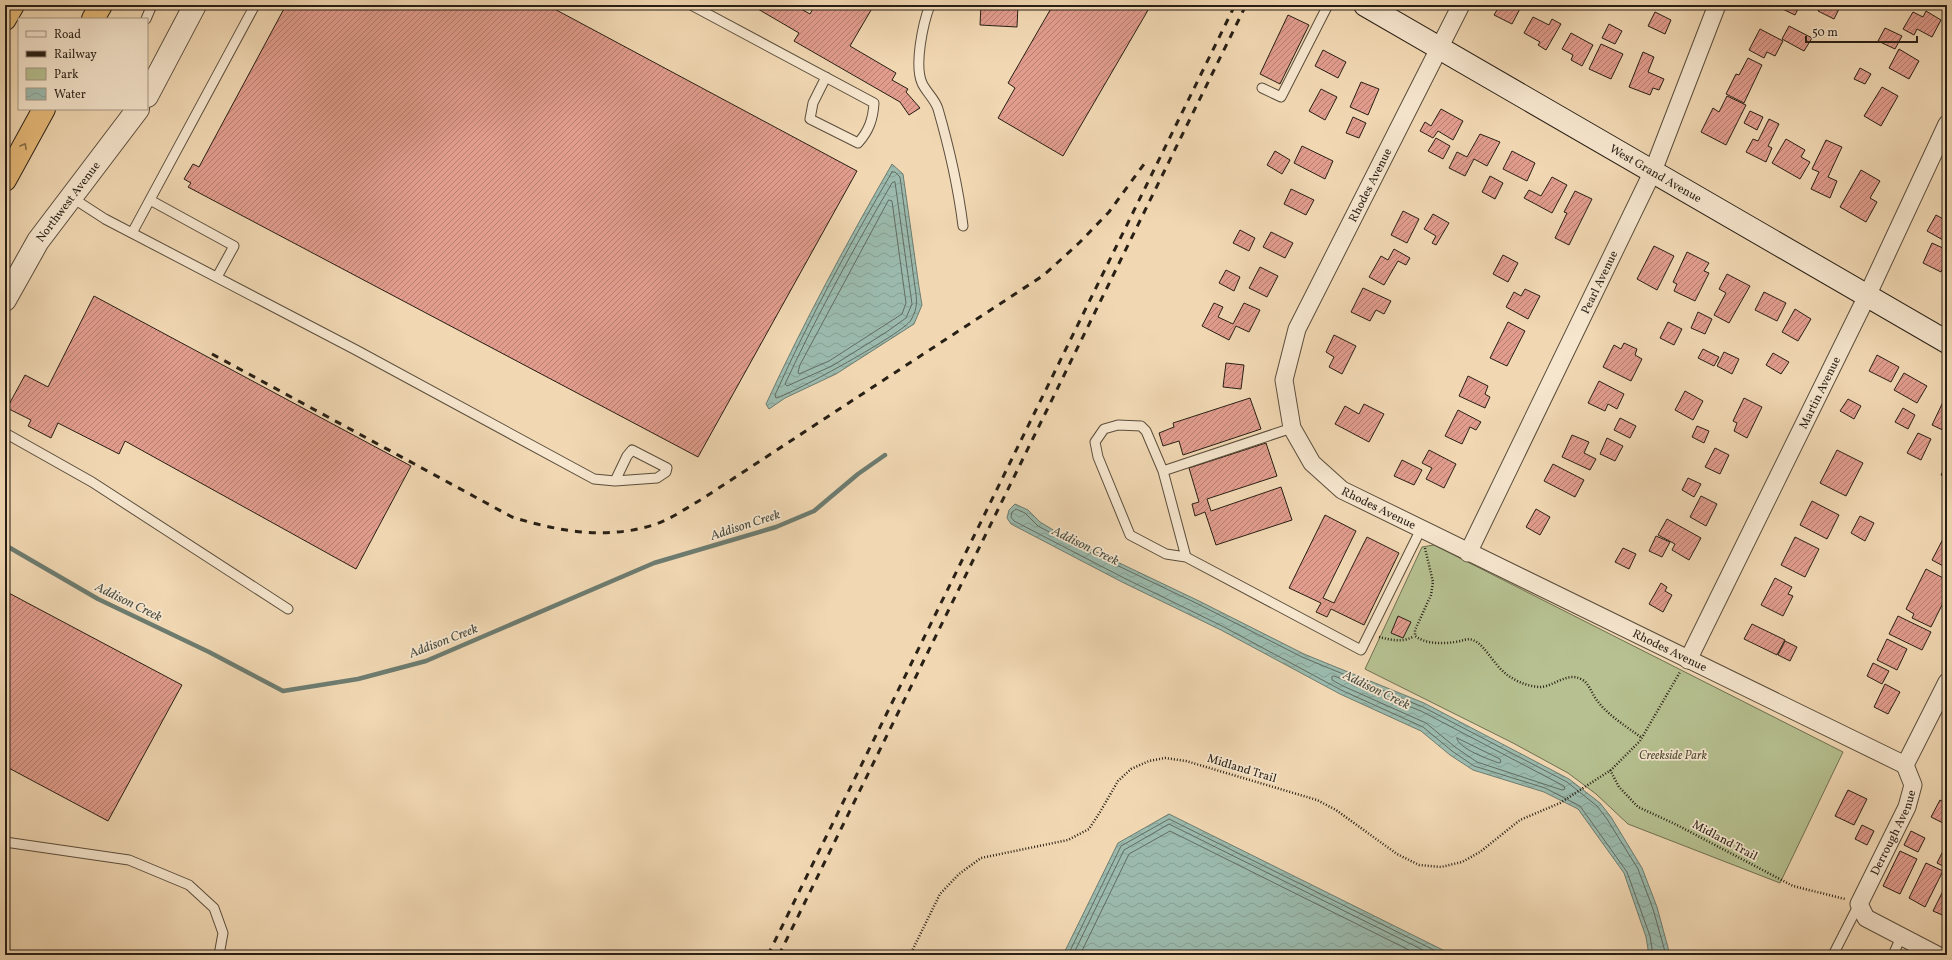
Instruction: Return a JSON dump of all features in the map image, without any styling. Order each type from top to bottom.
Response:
[{"type":"highway","points":[[5,19],[13,5]]},
{"type":"highway","points":[[94,18],[101,5]]},
{"type":"highway","points":[[5,180],[43,110]]},
{"type":"main road","points":[[148,94],[195,5]]},
{"type":"main road","name":"West Grand Avenue","points":[[1366,5],[1947,342]]},
{"type":"main road","name":"Northwest Avenue","points":[[5,300],[38,241],[137,110]]},
{"type":"street","name":"Rhodes Avenue","points":[[1461,5],[1297,329],[1284,380],[1292,428],[1312,463],[1342,490],[1418,535],[1468,553],[1905,765]]},
{"type":"street","name":"Pearl Avenue","points":[[1468,553],[1653,171],[1716,5]]},
{"type":"street","name":"Martin Avenue","points":[[1688,660],[1867,296],[1947,124]]},
{"type":"street","points":[[1905,765],[1947,682]]},
{"type":"street","name":"Derrough Avenue","points":[[1858,908],[1907,807],[1913,785],[1905,765]]},
{"type":"street","points":[[1858,908],[1901,937],[1938,955]]},
{"type":"lane","points":[[146,18],[152,5]]},
{"type":"lane","points":[[132,233],[255,5]]},
{"type":"lane","points":[[691,5],[826,77],[874,103],[873,117],[866,134],[858,143],[810,119],[813,103],[826,77]]},
{"type":"lane","points":[[930,5],[923,24],[920,59],[922,82],[937,106],[960,202],[963,226]]},
{"type":"lane","points":[[1262,88],[1281,97],[1328,5]]},
{"type":"lane","points":[[71,197],[104,219],[356,350],[594,479],[615,481],[657,478],[666,472],[667,468],[632,450],[627,456],[615,481]]},
{"type":"lane","points":[[150,200],[234,246],[217,277]]},
{"type":"lane","points":[[1186,557],[1163,471],[1146,431],[1141,426],[1118,425],[1104,428],[1095,442],[1098,457],[1130,535],[1166,554],[1186,557],[1361,650],[1418,535]]},
{"type":"lane","points":[[1163,471],[1292,428]]},
{"type":"lane","points":[[5,432],[92,482],[288,609]]},
{"type":"lane","points":[[5,842],[129,860],[189,885],[214,908],[223,932],[219,955]]},
{"type":"lane","points":[[1833,955],[1858,908]]},
{"type":"lane","points":[[1893,955],[1901,937]]},
{"type":"path","points":[[1415,636],[1415,630],[1428,601],[1433,582],[1425,546],[1418,535]]},
{"type":"path","points":[[1369,634],[1400,641],[1415,636]]},
{"type":"path","points":[[1415,636],[1421,640],[1439,643],[1467,639],[1474,640],[1483,648],[1505,675],[1522,684],[1541,687],[1570,677],[1581,679],[1588,686],[1596,700],[1612,716],[1642,738]]},
{"type":"path","name":"Midland Trail","points":[[910,955],[940,894],[959,874],[982,858],[1068,840],[1089,829],[1118,781],[1131,769],[1149,761],[1165,758],[1186,761],[1317,800],[1336,810],[1397,854],[1419,865],[1442,867],[1462,862],[1480,852],[1520,820],[1560,803],[1584,788],[1610,770],[1628,754],[1642,738],[1688,660]]},
{"type":"path","name":"Midland Trail","points":[[1610,770],[1619,787],[1638,807],[1675,824],[1793,886],[1840,897],[1858,908]]},
{"type":"green space","name":"Creekside Park","points":[[1434,545],[1843,752],[1780,883],[1628,824],[1596,794],[1568,773],[1513,743],[1365,669],[1422,547]]},
{"type":"water","points":[[892,164],[903,174],[922,305],[914,324],[836,374],[785,398],[769,409],[766,404],[795,343],[842,253]]},
{"type":"water","points":[[1015,504],[1028,510],[1040,522],[1065,537],[1199,601],[1304,654],[1424,703],[1569,779],[1600,803],[1611,817],[1642,868],[1657,907],[1670,955],[1649,955],[1646,937],[1624,873],[1578,809],[1544,792],[1473,770],[1450,755],[1421,731],[1340,694],[1221,630],[1122,582],[1011,524],[1007,518],[1009,510]]},
{"type":"water","points":[[1169,814],[1453,955],[1063,955],[1118,843]]},
{"type":"building","points":[[286,5],[547,5],[857,171],[698,457],[188,187],[191,183],[184,179],[193,164],[199,167]]},
{"type":"building","points":[[751,5],[794,5],[810,14],[815,5],[874,5],[850,46],[896,73],[892,80],[908,89],[906,92],[920,108],[909,115],[900,102],[794,41],[799,33]]},
{"type":"building","points":[[981,5],[1018,5],[1017,27],[980,25]]},
{"type":"building","points":[[1053,5],[1151,5],[1063,156],[998,118],[1015,88],[1008,83]]},
{"type":"building","points":[[1500,5],[1522,5],[1512,24],[1494,15]]},
{"type":"building","points":[[1774,5],[1800,5],[1795,15]]},
{"type":"building","points":[[1821,5],[1841,5],[1834,19],[1818,11]]},
{"type":"building","points":[[1926,11],[1941,20],[1932,37],[1917,29],[1914,35],[1903,29],[1913,12],[1923,17]]},
{"type":"building","points":[[1655,12],[1671,20],[1665,34],[1648,26]]},
{"type":"building","points":[[1288,15],[1309,25],[1280,84],[1260,74]]},
{"type":"building","points":[[1533,17],[1549,25],[1552,19],[1561,24],[1546,50],[1538,45],[1540,42],[1524,33]]},
{"type":"building","points":[[1609,24],[1622,31],[1615,44],[1602,38]]},
{"type":"building","points":[[1789,26],[1812,38],[1804,51],[1782,39]]},
{"type":"building","points":[[1885,28],[1902,36],[1895,49],[1878,41]]},
{"type":"building","points":[[1760,29],[1783,41],[1775,56],[1767,52],[1764,58],[1749,50]]},
{"type":"building","points":[[1571,33],[1593,45],[1582,66],[1571,60],[1573,55],[1562,49]]},
{"type":"building","points":[[1601,44],[1623,54],[1611,79],[1589,69]]},
{"type":"building","points":[[1899,49],[1919,61],[1909,79],[1889,68]]},
{"type":"building","points":[[1323,50],[1346,62],[1338,78],[1315,66]]},
{"type":"building","points":[[1643,52],[1654,57],[1648,72],[1664,79],[1659,90],[1653,88],[1650,95],[1629,87]]},
{"type":"building","points":[[1748,58],[1762,65],[1744,103],[1726,94],[1736,74],[1739,75]]},
{"type":"building","points":[[1860,68],[1871,74],[1865,84],[1854,79]]},
{"type":"building","points":[[1361,82],[1379,89],[1368,115],[1350,107]]},
{"type":"building","points":[[1882,87],[1898,96],[1881,126],[1864,116]]},
{"type":"building","points":[[1321,89],[1337,97],[1325,120],[1309,111]]},
{"type":"building","points":[[1727,96],[1746,105],[1726,145],[1701,132],[1713,108],[1719,112]]},
{"type":"building","points":[[1441,109],[1463,121],[1453,140],[1438,131],[1433,138],[1420,131],[1425,122],[1431,126]]},
{"type":"building","points":[[1750,111],[1763,117],[1757,130],[1744,123]]},
{"type":"building","points":[[1353,117],[1366,123],[1359,138],[1346,133]]},
{"type":"building","points":[[1769,119],[1779,124],[1768,146],[1772,148],[1766,162],[1746,152],[1753,139],[1758,141]]},
{"type":"building","points":[[1480,134],[1500,142],[1487,166],[1474,159],[1465,176],[1449,168],[1457,152],[1467,157]]},
{"type":"building","points":[[1436,138],[1450,146],[1443,159],[1428,151]]},
{"type":"building","points":[[1786,139],[1805,150],[1801,157],[1810,162],[1800,179],[1772,163]]},
{"type":"building","points":[[1826,140],[1842,147],[1828,177],[1837,181],[1830,198],[1811,189],[1819,172],[1812,169]]},
{"type":"building","points":[[1302,146],[1333,161],[1325,179],[1294,163]]},
{"type":"building","points":[[1275,151],[1290,160],[1282,174],[1267,165]]},
{"type":"building","points":[[1512,151],[1535,163],[1527,181],[1503,169]]},
{"type":"building","points":[[1861,170],[1880,181],[1870,198],[1877,202],[1866,222],[1840,207]]},
{"type":"building","points":[[1490,176],[1503,183],[1495,199],[1482,192]]},
{"type":"building","points":[[1552,177],[1567,185],[1552,213],[1524,198],[1529,190],[1541,196]]},
{"type":"building","points":[[1291,189],[1314,200],[1306,215],[1284,204]]},
{"type":"building","points":[[1575,191],[1592,199],[1569,245],[1555,238],[1567,213],[1564,212]]},
{"type":"building","points":[[1403,211],[1419,219],[1407,243],[1391,235]]},
{"type":"building","points":[[1433,214],[1449,223],[1436,245],[1432,243],[1436,236],[1424,229]]},
{"type":"building","points":[[1936,215],[1947,221],[1947,232],[1943,240],[1927,231]]},
{"type":"building","points":[[1240,230],[1255,238],[1249,251],[1233,243]]},
{"type":"building","points":[[1271,232],[1293,243],[1285,258],[1263,247]]},
{"type":"building","points":[[1932,243],[1947,250],[1947,259],[1941,272],[1923,263]]},
{"type":"building","points":[[1654,246],[1674,256],[1657,290],[1637,279]]},
{"type":"building","points":[[1394,249],[1410,258],[1406,265],[1398,261],[1384,285],[1369,277],[1381,256],[1388,260]]},
{"type":"building","points":[[1687,252],[1709,263],[1704,271],[1709,273],[1695,301],[1674,291],[1677,284],[1673,282]]},
{"type":"building","points":[[1503,255],[1518,263],[1508,282],[1493,274]]},
{"type":"building","points":[[1260,267],[1278,276],[1267,297],[1249,288]]},
{"type":"building","points":[[1226,270],[1240,277],[1234,291],[1219,283]]},
{"type":"building","points":[[1727,274],[1750,286],[1729,323],[1714,315],[1726,293],[1719,289]]},
{"type":"building","points":[[1363,288],[1391,301],[1384,314],[1376,310],[1370,321],[1351,312]]},
{"type":"building","points":[[1525,289],[1540,296],[1528,319],[1506,307],[1514,292],[1521,296]]},
{"type":"building","points":[[1764,292],[1786,303],[1777,321],[1755,310]]},
{"type":"building","points":[[94,296],[411,466],[356,569],[125,441],[119,454],[58,423],[51,438],[28,426],[31,420],[7,408],[25,375],[48,387]]},
{"type":"building","points":[[1214,303],[1223,307],[1218,317],[1233,324],[1244,303],[1260,310],[1249,332],[1236,326],[1229,340],[1202,326]]},
{"type":"building","points":[[1795,309],[1811,319],[1798,341],[1782,332]]},
{"type":"building","points":[[1698,312],[1712,319],[1705,334],[1691,328]]},
{"type":"building","points":[[1508,322],[1525,331],[1507,366],[1490,358]]},
{"type":"building","points":[[1668,322],[1682,329],[1674,345],[1660,338]]},
{"type":"building","points":[[1334,335],[1356,346],[1342,374],[1329,367],[1334,357],[1326,352]]},
{"type":"building","points":[[1624,343],[1637,349],[1635,355],[1642,359],[1631,381],[1603,367],[1614,345],[1621,349]]},
{"type":"building","points":[[1703,349],[1719,357],[1714,366],[1698,358]]},
{"type":"building","points":[[1724,352],[1739,359],[1732,374],[1717,366]]},
{"type":"building","points":[[1773,353],[1789,362],[1781,374],[1766,365]]},
{"type":"building","points":[[1877,355],[1899,367],[1891,382],[1869,371]]},
{"type":"building","points":[[1226,363],[1244,365],[1241,389],[1223,387]]},
{"type":"building","points":[[1904,373],[1927,386],[1917,403],[1894,390]]},
{"type":"building","points":[[1468,376],[1488,386],[1485,394],[1490,397],[1485,408],[1459,396]]},
{"type":"building","points":[[1599,381],[1624,394],[1617,409],[1608,404],[1605,411],[1588,403]]},
{"type":"building","points":[[1685,391],[1703,401],[1693,420],[1675,410]]},
{"type":"building","points":[[1250,398],[1261,429],[1183,455],[1179,441],[1163,446],[1159,433],[1174,427],[1173,423]]},
{"type":"building","points":[[1744,398],[1762,407],[1747,438],[1734,431],[1737,423],[1733,421]]},
{"type":"building","points":[[1848,399],[1861,406],[1854,419],[1840,411]]},
{"type":"building","points":[[1943,402],[1947,404],[1947,432],[1932,425]]},
{"type":"building","points":[[1364,404],[1384,414],[1369,442],[1335,424],[1345,406],[1359,414]]},
{"type":"building","points":[[1903,408],[1915,415],[1908,429],[1895,422]]},
{"type":"building","points":[[1458,410],[1481,422],[1476,430],[1470,427],[1462,444],[1445,436]]},
{"type":"building","points":[[1620,418],[1636,426],[1630,438],[1614,430]]},
{"type":"building","points":[[1697,426],[1709,431],[1704,443],[1692,437]]},
{"type":"building","points":[[1918,433],[1931,439],[1921,460],[1907,453]]},
{"type":"building","points":[[1572,435],[1589,442],[1584,453],[1596,459],[1590,470],[1562,457]]},
{"type":"building","points":[[1607,438],[1623,446],[1615,461],[1600,454]]},
{"type":"building","points":[[1266,443],[1277,476],[1207,499],[1211,511],[1281,487],[1292,520],[1216,545],[1205,512],[1195,516],[1192,504],[1199,502],[1189,468]]},
{"type":"building","points":[[1715,448],[1729,455],[1720,474],[1705,467]]},
{"type":"building","points":[[1429,450],[1456,464],[1444,488],[1426,479],[1432,468],[1422,463]]},
{"type":"building","points":[[1837,450],[1863,463],[1846,496],[1820,483]]},
{"type":"building","points":[[1402,460],[1422,470],[1414,485],[1394,476]]},
{"type":"building","points":[[1947,463],[1947,478],[1941,475]]},
{"type":"building","points":[[1553,464],[1584,480],[1575,497],[1544,481]]},
{"type":"building","points":[[1688,478],[1701,484],[1694,497],[1682,490]]},
{"type":"building","points":[[1701,496],[1717,504],[1706,526],[1690,517]]},
{"type":"building","points":[[1812,501],[1839,515],[1827,539],[1800,525]]},
{"type":"building","points":[[1536,509],[1550,517],[1540,535],[1526,527]]},
{"type":"building","points":[[1325,515],[1356,531],[1323,598],[1334,603],[1367,537],[1399,553],[1364,625],[1331,609],[1327,617],[1316,612],[1321,603],[1289,588]]},
{"type":"building","points":[[1860,516],[1874,523],[1865,541],[1851,533]]},
{"type":"building","points":[[1667,519],[1701,538],[1689,560],[1672,550],[1675,544],[1658,535]]},
{"type":"building","points":[[1656,536],[1670,542],[1662,557],[1649,551]]},
{"type":"building","points":[[1795,537],[1819,549],[1805,577],[1781,565]]},
{"type":"building","points":[[1943,539],[1947,541],[1947,568],[1932,560]]},
{"type":"building","points":[[1623,548],[1636,554],[1629,569],[1615,562]]},
{"type":"building","points":[[1926,569],[1947,580],[1947,595],[1931,627],[1912,618],[1914,614],[1906,609]]},
{"type":"building","points":[[1775,578],[1792,587],[1788,594],[1793,596],[1783,616],[1761,605]]},
{"type":"building","points":[[1661,583],[1667,587],[1665,591],[1672,595],[1663,612],[1649,604]]},
{"type":"building","points":[[5,591],[182,685],[108,821],[5,766]]},
{"type":"building","points":[[1398,616],[1411,622],[1403,638],[1391,633]]},
{"type":"building","points":[[1898,616],[1931,632],[1922,650],[1889,634]]},
{"type":"building","points":[[1752,624],[1785,640],[1777,655],[1744,639]]},
{"type":"building","points":[[1887,639],[1907,649],[1897,670],[1877,660]]},
{"type":"building","points":[[1785,641],[1797,647],[1790,661],[1778,655]]},
{"type":"building","points":[[1873,663],[1889,671],[1882,684],[1867,676]]},
{"type":"building","points":[[1885,684],[1900,692],[1888,714],[1874,707]]},
{"type":"building","points":[[1848,790],[1867,799],[1854,825],[1835,816]]},
{"type":"building","points":[[1940,800],[1947,804],[1947,825],[1931,817]]},
{"type":"building","points":[[1862,825],[1874,831],[1867,845],[1855,839]]},
{"type":"building","points":[[1911,831],[1925,838],[1918,852],[1904,845]]},
{"type":"building","points":[[1944,849],[1947,851],[1947,868],[1937,863]]},
{"type":"building","points":[[1900,851],[1917,859],[1900,894],[1883,886]]},
{"type":"building","points":[[1926,863],[1943,871],[1925,907],[1909,898]]},
{"type":"building","points":[[1947,883],[1947,917],[1933,911]]},
{"type":"waterway","name":"Addison Creek","points":[[5,545],[98,599],[209,652],[283,691],[358,679],[426,661],[654,563],[776,527],[814,511],[858,474],[885,455]]},
{"type":"railway","points":[[768,955],[1235,5]]},
{"type":"railway","points":[[779,955],[1246,5]]},
{"type":"railway","points":[[212,354],[512,517],[564,530],[582,532],[600,533],[635,530],[653,525],[678,514],[1044,275],[1080,242],[1109,212],[1147,160]]}]
